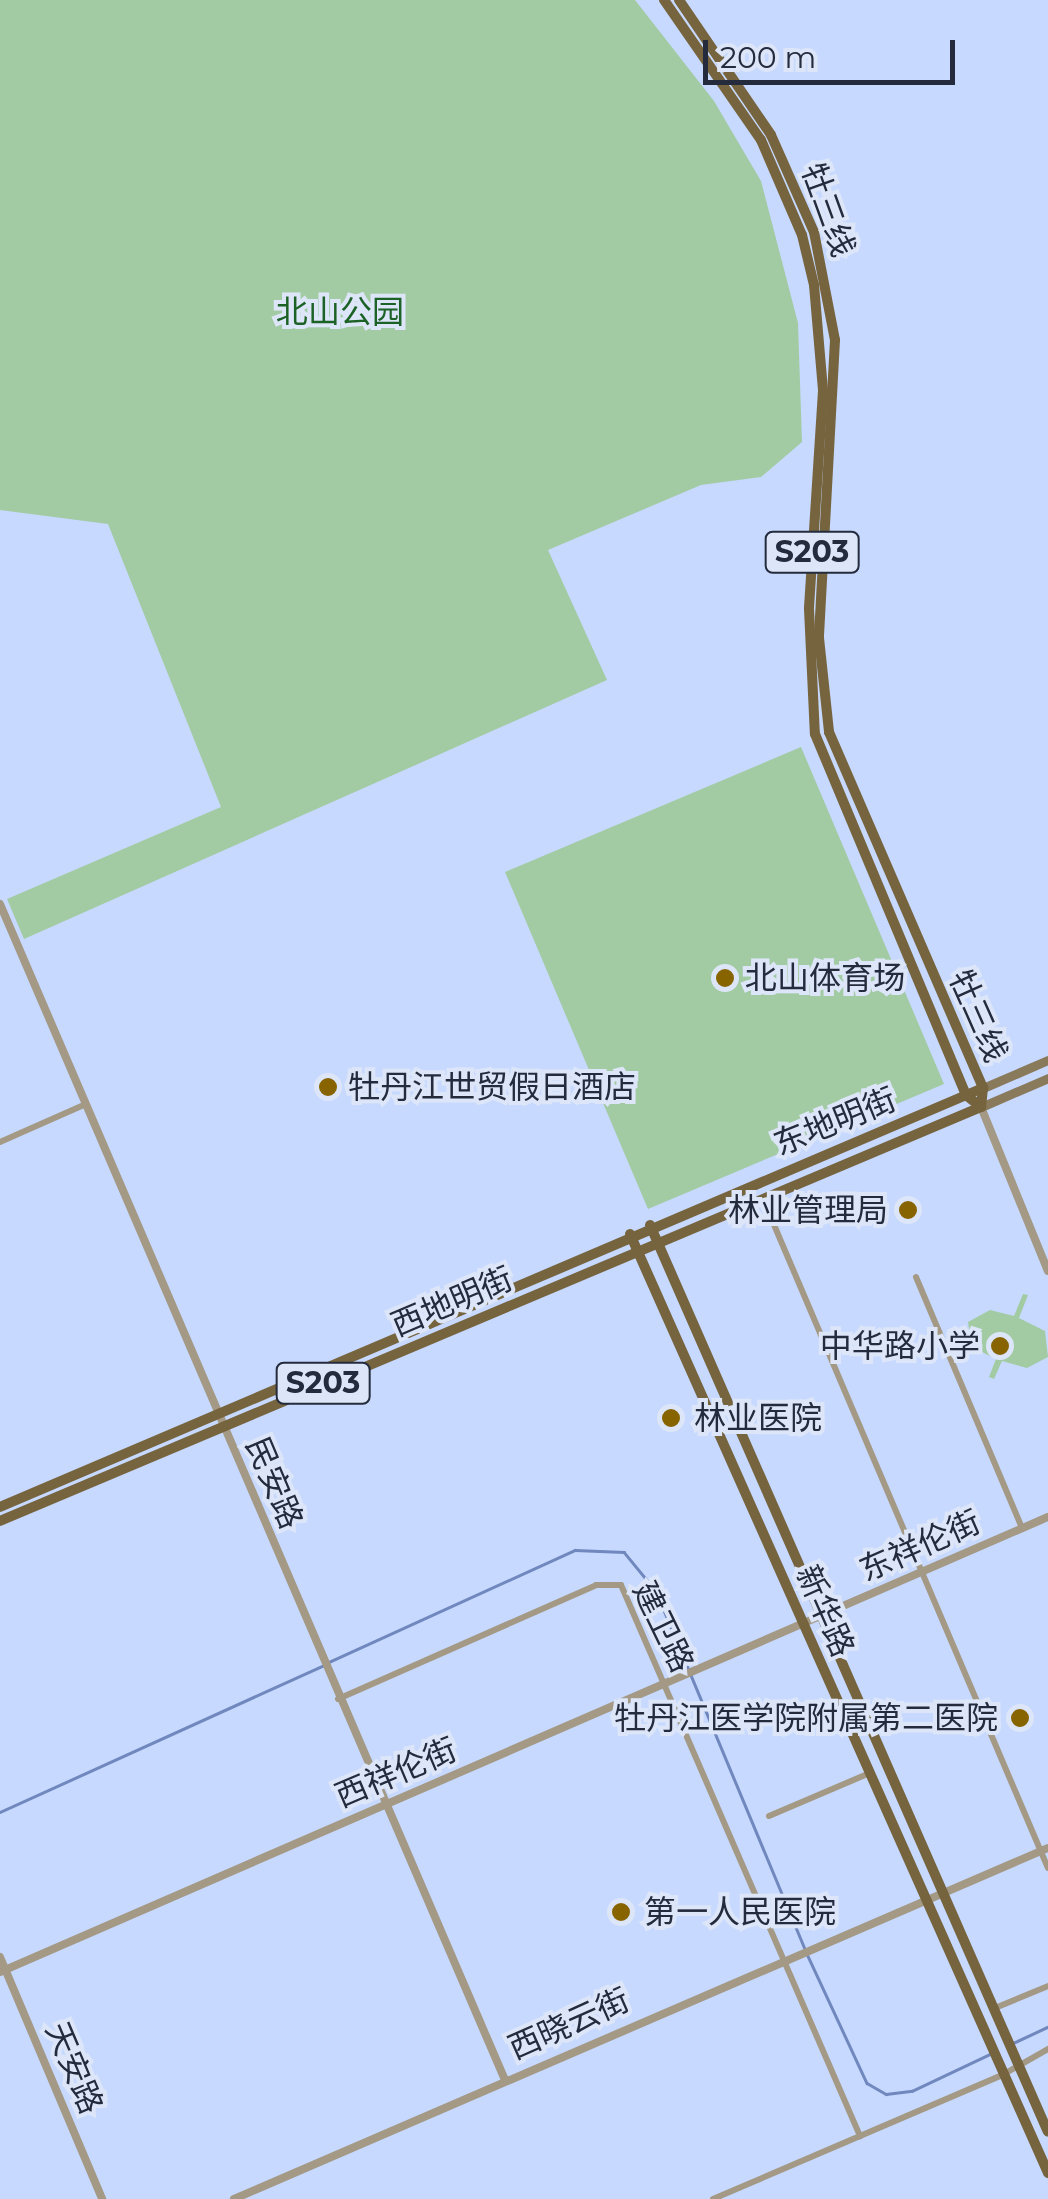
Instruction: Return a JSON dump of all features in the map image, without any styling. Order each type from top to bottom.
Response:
[{"type":"main road","name":"牡三线","points":[[664,0],[761,140],[802,235],[814,285],[823,390],[809,609],[815,734],[966,1096],[980,1108],[984,1088],[829,732],[820,638],[836,340],[814,232],[771,134],[679,0]]},
{"type":"main road","name":"东地明街","points":[[640,1230],[1048,1060]]},
{"type":"main road","name":"东地明街","points":[[647,1246],[1048,1078]]},
{"type":"main road","name":"新华路","points":[[640,1230],[813,1620],[870,1772],[1048,2173]]},
{"type":"main road","points":[[640,1230],[813,1620],[942,1891],[1048,2132]]},
{"type":"main road","name":"西地明街","points":[[0,1507],[640,1230]]},
{"type":"main road","name":"西地明街","points":[[0,1521],[647,1246]]},
{"type":"street","name":"民安路","points":[[0,904],[383,1806],[505,2080]]},
{"type":"street","points":[[0,1142],[86,1104]]},
{"type":"street","points":[[980,1108],[1048,1271]]},
{"type":"street","points":[[762,1198],[1044,1849],[1048,1868]]},
{"type":"street","points":[[916,1277],[1022,1528]]},
{"type":"street","name":"东祥伦街","points":[[813,1620],[1048,1517]]},
{"type":"street","name":"建卫路","points":[[338,1700],[612,1581],[621,1585],[860,2136]]},
{"type":"street","name":"西祥伦街","points":[[3,1971],[813,1620]]},
{"type":"street","points":[[769,1816],[870,1772]]},
{"type":"street","name":"西晓云街","points":[[234,2199],[783,1958],[1044,1849]]},
{"type":"street","name":"天安路","points":[[0,1957],[102,2199]]},
{"type":"street","points":[[994,2008],[1048,1986]]},
{"type":"street","points":[[713,2199],[1004,2074],[1017,2062],[1048,2049]]},
{"type":"green space","name":"北山公园","points":[[0,0],[635,0],[714,101],[761,181],[798,323],[802,442],[761,477],[701,485],[548,550],[607,680],[24,939],[7,899],[221,807],[108,524],[0,510]]},
{"type":"green space","name":"北山体育场","points":[[801,747],[944,1084],[648,1209],[505,872]]},
{"type":"green space","points":[[1023,1294],[1028,1295],[1019,1318],[1045,1331],[1048,1357],[1027,1368],[1002,1361],[994,1379],[989,1377],[996,1359],[972,1347],[968,1322],[990,1310],[1014,1316]]},
{"type":"waterway","points":[[329,1662],[575,1550],[624,1552],[656,1591],[805,1949]]},
{"type":"waterway","points":[[0,1812],[322,1666]]},
{"type":"waterway","points":[[808,1956],[867,2083],[886,2094],[912,2091],[992,2053]]},
{"type":"waterway","points":[[1013,2043],[1048,2027]]},
{"type":"place","name":"北山体育场","points":[[725,978]]},
{"type":"place","name":"牡丹江世贸假日酒店","points":[[328,1087]]},
{"type":"place","name":"林业管理局","points":[[908,1210]]},
{"type":"place","name":"中华路小学","points":[[1000,1346]]},
{"type":"place","name":"林业医院","points":[[671,1418]]},
{"type":"place","name":"牡丹江医学院附属第二医院","points":[[1020,1718]]},
{"type":"place","name":"第一人民医院","points":[[621,1912]]}]
